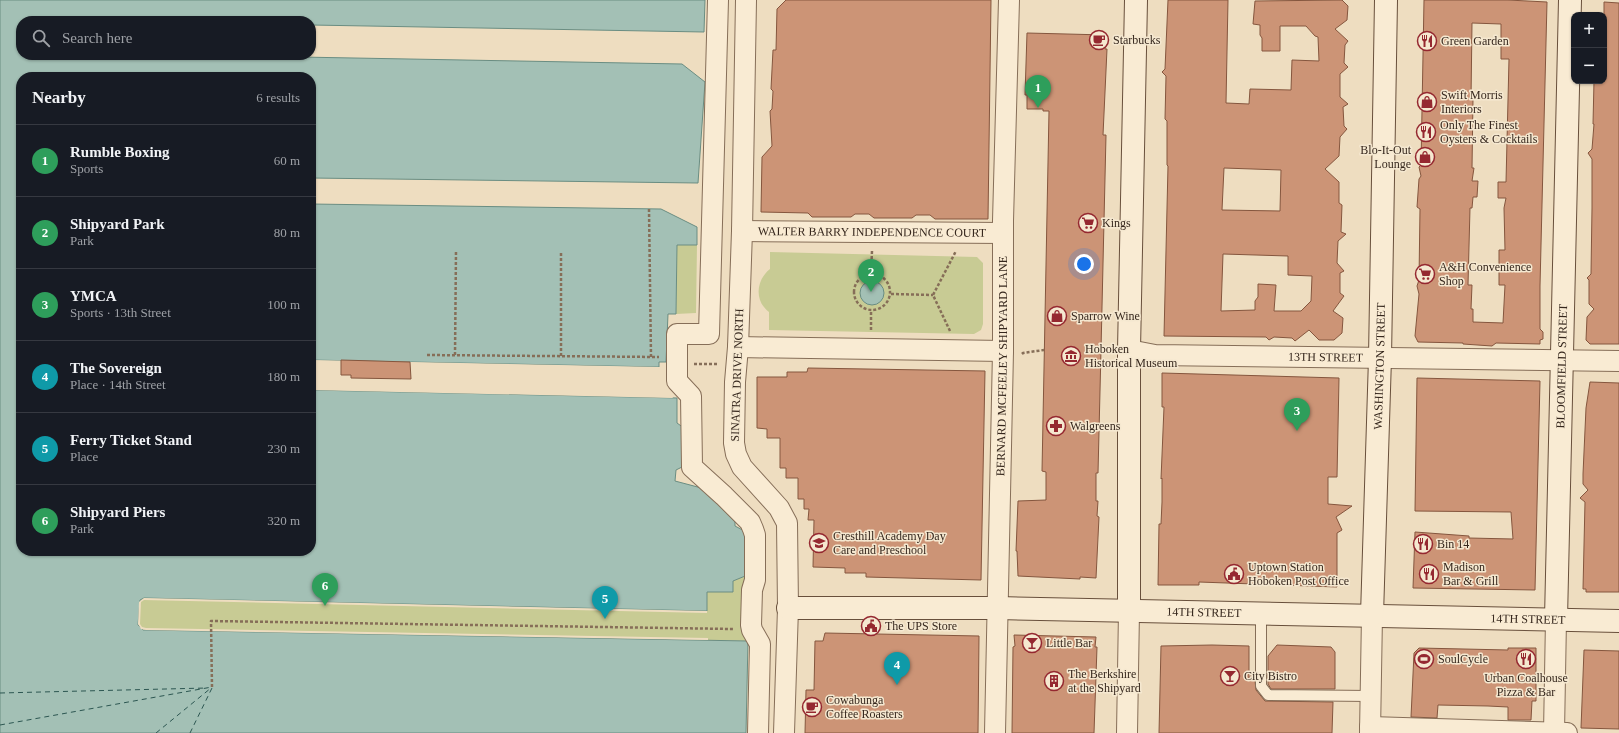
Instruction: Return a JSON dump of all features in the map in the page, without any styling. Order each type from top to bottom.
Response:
[{"type":"street","points":[[718,0],[709,334],[677,334],[671,360],[676,381],[691,396],[692,468],[724,496],[750,522],[755,535],[755,580],[752,590],[752,630],[760,644],[758,733]]},
{"type":"street","name":"SINATRA DRIVE NORTH","points":[[746,0],[742,231],[738,347],[735,382],[734,443],[736,454],[742,467],[779,508],[787,523],[788,608],[784,733]]},
{"type":"street","name":"BERNARD MCFEELEY SHIPYARD LANE","points":[[995,733],[998,608],[1011,355],[1003,233],[1009,0]]},
{"type":"street","points":[[1126,733],[1129,610],[1120,350],[1136,0]]},
{"type":"street","name":"WASHINGTON STREET","points":[[1370,730],[1380,358],[1386,0]]},
{"type":"street","name":"BLOOMFIELD STREET","points":[[1554,733],[1570,0]]},
{"type":"street","name":"WALTER BARRY INDEPENDENCE COURT","points":[[742,231],[1003,233]]},
{"type":"street","points":[[738,347],[1011,355]]},
{"type":"street","name":"13TH STREET","points":[[1120,350],[1155,355],[1619,361]]},
{"type":"street","name":"14TH STREET","points":[[788,608],[998,608],[1129,610],[1619,621]]},
{"type":"street","points":[[1370,730],[1567,733]]},
{"type":"lane","points":[[1262,613],[1261,686],[1268,695],[1370,696]]},
{"type":"path","points":[[650,209],[651,357]]},
{"type":"path","points":[[456,251],[456,355]]},
{"type":"path","points":[[561,356],[562,251]]},
{"type":"path","points":[[871,274],[872,251]]},
{"type":"path","points":[[933,295],[956,252]]},
{"type":"path","points":[[871,274],[883,277],[890,287],[891,294],[886,304],[882,308],[871,311],[860,306],[854,296],[854,289],[860,279],[871,274]]},
{"type":"path","points":[[891,294],[933,295]]},
{"type":"path","points":[[933,295],[952,336]]},
{"type":"path","points":[[871,311],[871,334]]},
{"type":"path","points":[[1011,355],[1044,350]]},
{"type":"path","points":[[1101,350],[1120,350]]},
{"type":"path","points":[[427,355],[651,357],[726,364]]},
{"type":"path","points":[[212,687],[211,621],[752,630]]},
{"type":"green space","points":[[677,245],[697,245],[696,313],[676,314]]},
{"type":"green space","points":[[770,252],[977,257],[983,263],[983,324],[981,330],[974,334],[769,330],[769,312],[761,302],[759,290],[762,279],[770,269]]},
{"type":"green space","points":[[750,574],[748,641],[146,630],[140,627],[139,602],[142,598],[707,610],[707,592],[733,592],[733,581]]},
{"type":"shaded area","points":[[0,0],[705,0],[704,32],[316,25],[316,16],[16,16],[16,60],[316,60],[316,57],[682,64],[705,82],[698,183],[316,178],[316,72],[16,72],[16,556],[316,556],[316,390],[677,398],[677,423],[684,428],[684,466],[676,470],[675,481],[709,490],[735,514],[735,526],[750,534],[750,574],[733,581],[733,592],[707,592],[707,611],[144,598],[140,600],[138,625],[143,630],[748,641],[746,733],[0,733]]},
{"type":"shaded area","points":[[316,204],[661,209],[697,227],[697,245],[677,245],[676,314],[668,314],[666,362],[659,362],[659,367],[316,360]]},
{"type":"shaded area","points":[[872,281],[881,284],[884,293],[881,302],[872,305],[863,302],[860,293],[863,284]]},
{"type":"pier","points":[[316,360],[659,367],[660,369],[316,362]]},
{"type":"pier","points":[[316,388],[672,396],[673,398],[316,390]]},
{"type":"pier","points":[[144,598],[707,611],[707,613],[144,600],[141,602],[140,624],[142,627],[146,628],[708,638],[708,640],[146,630],[141,629],[138,624],[139,602]]},
{"type":"building","points":[[786,0],[991,0],[988,219],[935,219],[930,215],[916,215],[912,218],[874,218],[869,214],[855,214],[851,217],[812,217],[808,213],[761,212],[762,157],[772,146],[770,111],[772,109],[773,91],[771,89],[773,50],[776,50],[777,9]]},
{"type":"building","points":[[1168,0],[1228,0],[1226,103],[1249,104],[1250,89],[1291,90],[1292,60],[1319,61],[1318,37],[1315,36],[1306,26],[1280,26],[1280,51],[1262,51],[1260,25],[1253,24],[1255,1],[1342,0],[1348,6],[1347,20],[1335,29],[1348,41],[1345,45],[1344,63],[1348,67],[1340,74],[1340,97],[1348,104],[1343,107],[1344,126],[1347,129],[1340,137],[1339,156],[1325,169],[1339,182],[1339,203],[1342,205],[1341,232],[1346,234],[1338,241],[1337,263],[1344,271],[1340,273],[1340,293],[1344,296],[1333,311],[1343,318],[1342,333],[1334,340],[1319,340],[1309,330],[1295,341],[1292,338],[1274,337],[1269,340],[1266,337],[1164,336],[1168,166],[1167,121],[1165,119],[1166,76],[1162,72],[1165,69]],"holes":[[[1224,168],[1281,170],[1280,211],[1222,210]],[[1223,254],[1288,256],[1288,275],[1312,276],[1311,301],[1301,311],[1274,311],[1276,285],[1258,284],[1258,297],[1255,301],[1255,310],[1221,311]]]},
{"type":"building","points":[[1424,0],[1508,0],[1547,2],[1540,286],[1540,329],[1543,332],[1543,339],[1540,340],[1540,344],[1496,343],[1492,346],[1463,343],[1418,342],[1415,336],[1419,294],[1417,286],[1419,280],[1420,209],[1417,207],[1419,179],[1421,176],[1419,167],[1421,165]],"holes":[[[1472,23],[1501,24],[1501,59],[1509,59],[1506,182],[1498,182],[1498,198],[1506,198],[1504,208],[1505,250],[1499,250],[1499,285],[1505,285],[1503,323],[1473,322],[1473,309],[1471,309],[1472,285],[1468,285],[1470,208],[1472,208],[1473,197],[1477,197],[1478,181],[1472,181],[1474,168],[1472,168],[1473,99],[1471,99]]]},
{"type":"building","points":[[1604,2],[1619,3],[1619,344],[1590,344],[1586,340],[1587,317],[1594,309],[1589,304],[1589,280],[1587,278],[1591,274],[1592,208],[1592,159],[1588,153],[1592,149],[1594,124],[1594,84],[1607,84],[1607,12],[1604,12]]},
{"type":"building","points":[[1027,33],[1106,35],[1105,49],[1107,49],[1103,135],[1106,135],[1098,473],[1096,473],[1096,501],[1098,501],[1097,516],[1099,517],[1096,578],[1080,577],[1080,579],[1018,576],[1016,551],[1018,501],[1046,500],[1046,472],[1042,471],[1049,111],[1043,111],[1043,109],[1027,109],[1027,95],[1025,95]]},
{"type":"building","points":[[341,360],[410,362],[411,379],[351,378],[351,375],[341,375]]},
{"type":"building","points":[[808,368],[985,371],[981,580],[866,577],[866,573],[845,573],[845,568],[813,567],[814,520],[808,520],[809,509],[804,509],[804,499],[798,499],[798,478],[786,478],[786,468],[780,468],[780,438],[767,438],[767,429],[757,428],[757,377],[787,377],[787,372],[807,372]]},
{"type":"building","points":[[1162,373],[1339,378],[1337,477],[1328,477],[1328,504],[1352,506],[1336,517],[1342,530],[1337,533],[1337,587],[1199,582],[1199,585],[1158,585],[1159,524],[1161,524],[1162,502],[1162,478],[1161,479],[1164,407],[1162,407]]},
{"type":"building","points":[[1417,378],[1540,381],[1535,590],[1413,588],[1415,532],[1469,536],[1469,538],[1513,539],[1511,512],[1415,511]]},
{"type":"building","points":[[1590,382],[1619,383],[1619,592],[1586,592],[1586,589],[1583,589],[1585,502],[1580,498],[1588,490],[1583,484],[1583,474],[1586,408]]},
{"type":"building","points":[[825,633],[979,636],[978,733],[805,733],[806,690],[814,690],[815,641],[823,641]]},
{"type":"building","name":"The Berkshire at the Shipyard","points":[[1014,635],[1096,637],[1095,647],[1097,647],[1094,733],[1012,733],[1013,647],[1015,646]]},
{"type":"building","points":[[1277,645],[1331,647],[1335,652],[1335,689],[1271,689],[1268,684],[1268,656]]},
{"type":"building","points":[[1161,646],[1249,646],[1249,678],[1254,671],[1256,690],[1265,701],[1333,702],[1332,733],[1159,733]]},
{"type":"building","points":[[1419,648],[1508,650],[1508,648],[1536,648],[1536,701],[1532,701],[1531,720],[1508,720],[1508,707],[1488,706],[1438,705],[1437,718],[1411,717],[1414,653]]},
{"type":"building","points":[[1584,650],[1619,651],[1619,729],[1581,728]]},
{"type":"ferry route","points":[[0,725],[212,687]]},
{"type":"ferry route","points":[[0,693],[207,688]]},
{"type":"ferry route","points":[[156,733],[211,688]]},
{"type":"ferry route","points":[[190,733],[212,688]]},
{"type":"place","name":"Starbucks","points":[[1099,40]]},
{"type":"place","name":"Green Garden","points":[[1427,41]]},
{"type":"place","name":"Swift Morris Interiors","points":[[1427,102]]},
{"type":"place","name":"Rumble Boxing","points":[[1038,108]]},
{"type":"place","name":"Only The Finest Oysters & Cocktails","points":[[1426,132]]},
{"type":"place","name":"Blo-It-Out Lounge","points":[[1425,157]]},
{"type":"place","name":"Kings","points":[[1088,223]]},
{"type":"place","name":"A&H Convenience Shop","points":[[1425,274]]},
{"type":"place","name":"Shipyard Park","points":[[871,292]]},
{"type":"place","name":"Sparrow Wine","points":[[1057,316]]},
{"type":"place","name":"Hoboken Historical Museum","points":[[1071,356]]},
{"type":"place","name":"Walgreens","points":[[1056,426]]},
{"type":"place","name":"YMCA","points":[[1297,431]]},
{"type":"place","name":"Cresthill Academy Day Care and Preschool","points":[[819,543]]},
{"type":"place","name":"Bin 14","points":[[1423,544]]},
{"type":"place","name":"Uptown Station Hoboken Post Office","points":[[1234,574]]},
{"type":"place","name":"Madison Bar & Grill","points":[[1429,574]]},
{"type":"place","name":"Shipyard Piers","points":[[325,606]]},
{"type":"place","name":"Ferry Ticket Stand","points":[[605,619]]},
{"type":"place","name":"The UPS Store","points":[[871,626]]},
{"type":"place","name":"Little Bar","points":[[1032,643]]},
{"type":"place","name":"SoulCycle","points":[[1424,659]]},
{"type":"place","name":"Urban Coalhouse Pizza & Bar","points":[[1526,659]]},
{"type":"place","name":"City Bistro","points":[[1230,676]]},
{"type":"place","name":"The Berkshire at the Shipyard","points":[[1054,681]]},
{"type":"place","name":"The Sovereign","points":[[897,685]]},
{"type":"place","name":"Cowabunga Coffee Roasters","points":[[812,707]]}]
